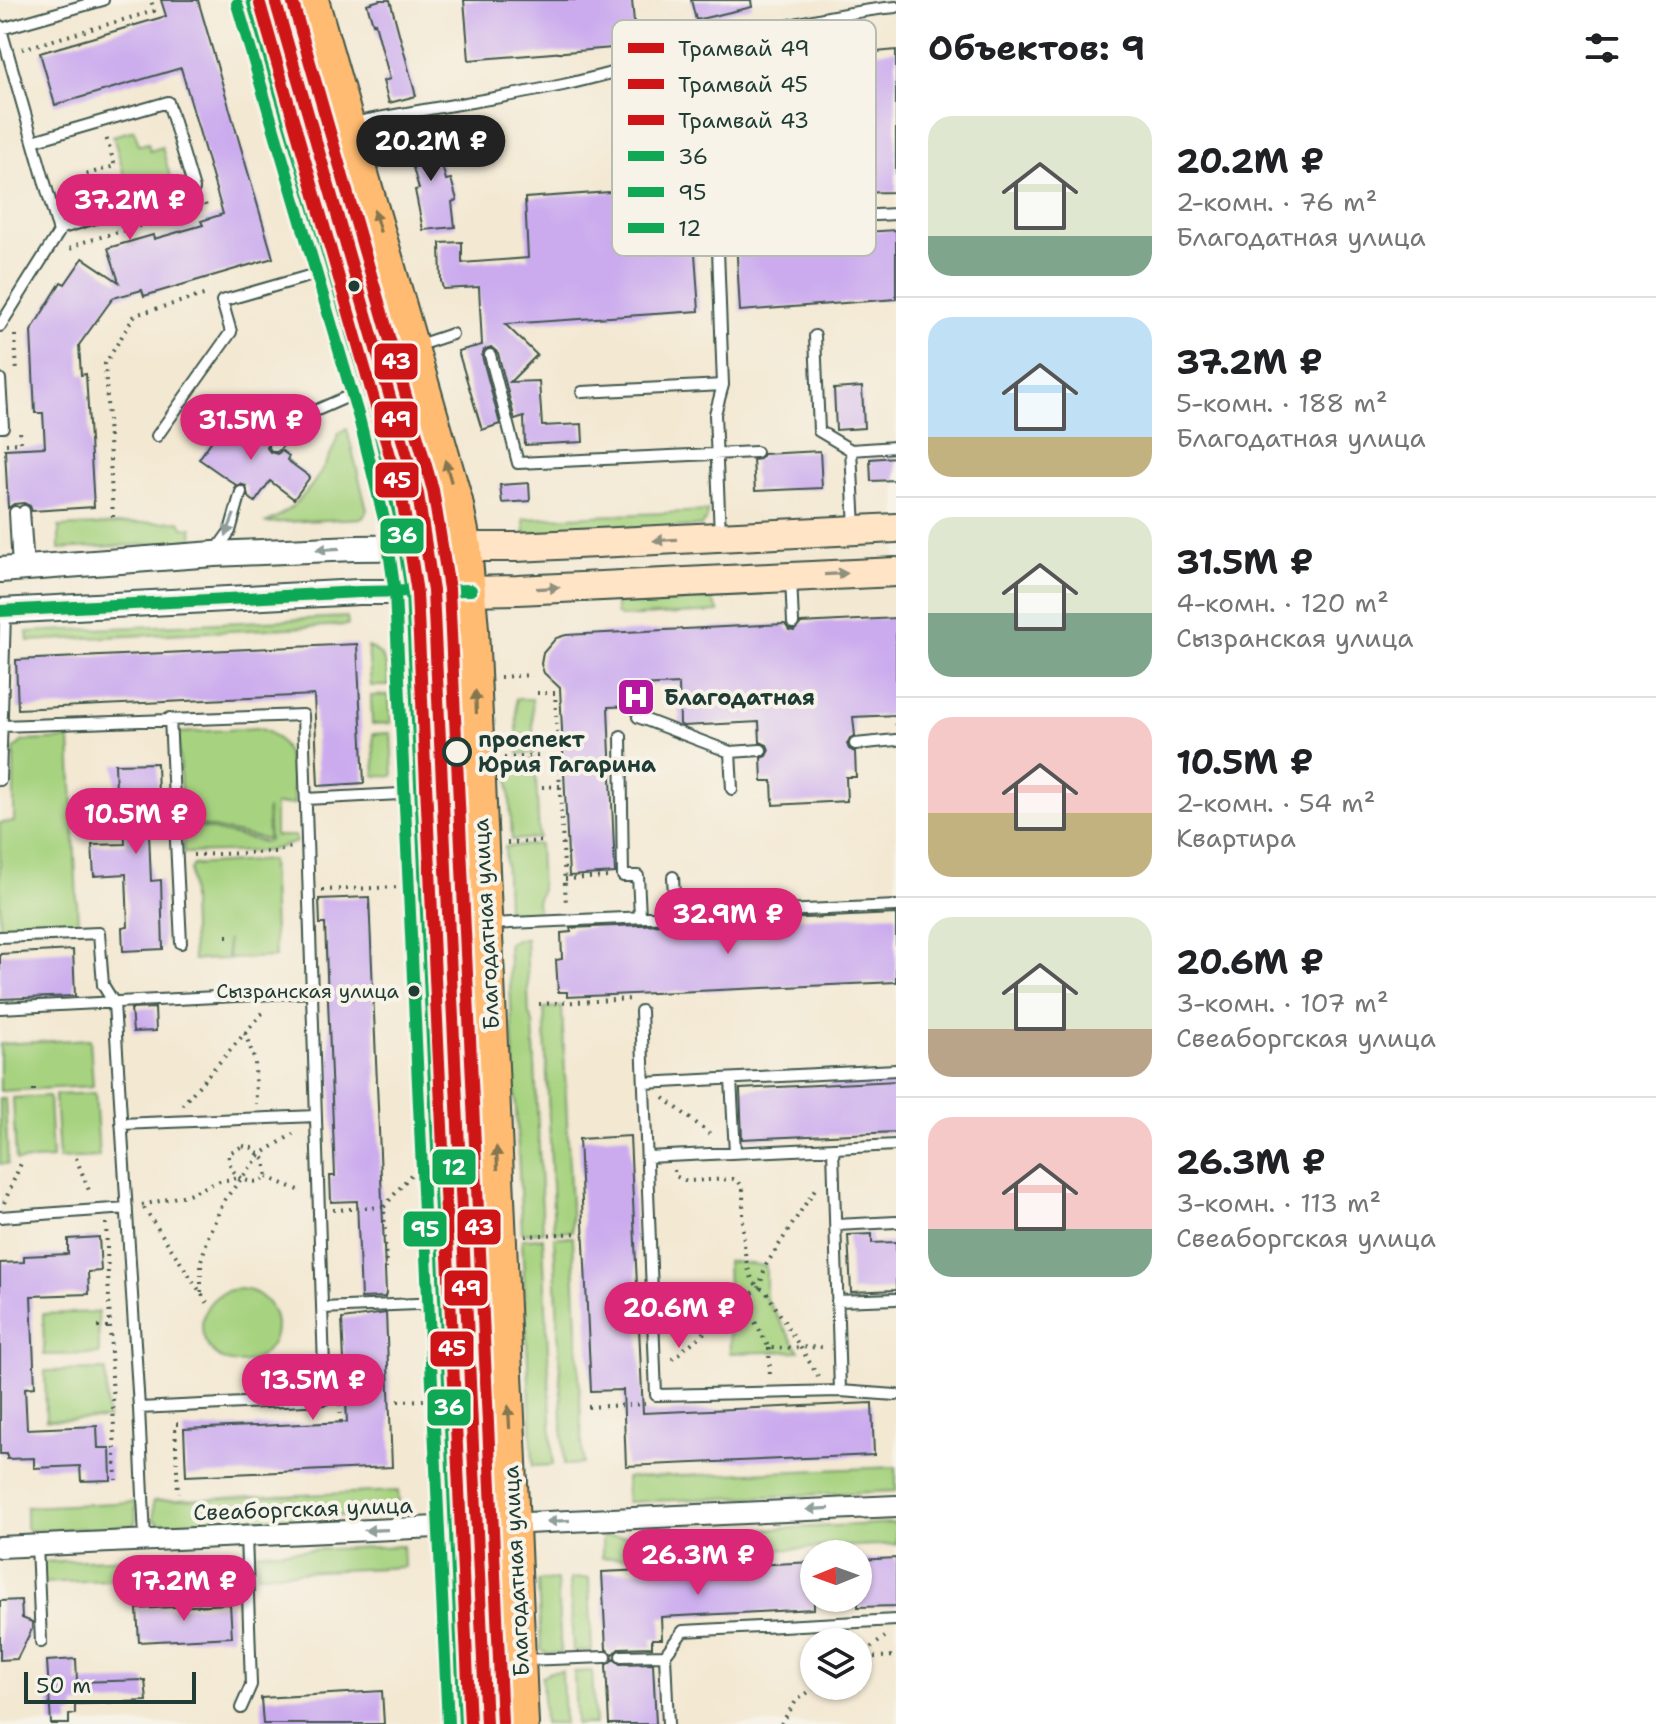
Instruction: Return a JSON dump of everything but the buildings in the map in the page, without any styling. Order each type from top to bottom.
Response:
[{"type":"main road","points":[[252,0],[367,388],[398,503],[406,547],[421,793],[464,1724]]},
{"type":"main road","name":"Благодатная улица","points":[[313,0],[457,501],[466,547],[471,590],[523,1724]]},
{"type":"main road","points":[[466,547],[896,528]]},
{"type":"main road","points":[[411,592],[896,572]]},
{"type":"street","points":[[15,569],[214,554],[466,547]]},
{"type":"street","points":[[3,611],[359,592],[411,592]]},
{"type":"street","name":"Свеаборгская улица","points":[[0,1547],[896,1506]]},
{"type":"lane","points":[[0,326],[59,229],[0,28],[103,0]]},
{"type":"lane","points":[[817,20],[862,10],[896,7]]},
{"type":"lane","points":[[350,123],[562,85],[612,72]]},
{"type":"lane","points":[[33,141],[168,102],[194,189],[59,229]]},
{"type":"lane","points":[[876,215],[896,214]]},
{"type":"lane","points":[[718,256],[723,385],[715,414],[720,537]]},
{"type":"lane","points":[[157,436],[231,332],[222,301],[332,269]]},
{"type":"lane","points":[[412,347],[452,334]]},
{"type":"lane","points":[[815,336],[819,431],[851,450],[896,447]]},
{"type":"lane","points":[[490,355],[518,463],[756,452]]},
{"type":"lane","points":[[0,379],[3,427],[0,427]]},
{"type":"lane","points":[[582,392],[723,385]]},
{"type":"lane","points":[[275,446],[299,418],[367,388]]},
{"type":"lane","points":[[851,450],[855,530]]},
{"type":"lane","points":[[214,554],[230,531],[241,492]]},
{"type":"lane","points":[[15,569],[20,511]]},
{"type":"lane","points":[[791,577],[793,623]]},
{"type":"lane","points":[[0,780],[3,611]]},
{"type":"lane","points":[[2,726],[303,715],[325,1399],[139,1408]]},
{"type":"lane","points":[[638,717],[730,752],[761,750]]},
{"type":"lane","points":[[170,718],[181,943]]},
{"type":"lane","points":[[621,736],[623,876],[638,876],[640,916]]},
{"type":"lane","points":[[855,744],[896,740]]},
{"type":"lane","points":[[730,752],[732,789]]},
{"type":"lane","points":[[306,799],[421,793]]},
{"type":"lane","points":[[673,877],[675,914]]},
{"type":"lane","points":[[486,924],[896,906]]},
{"type":"lane","points":[[0,937],[99,933],[103,985],[114,1003],[145,1539]]},
{"type":"lane","points":[[0,1008],[312,992]]},
{"type":"lane","points":[[641,1011],[656,1395],[834,1391],[896,1395]]},
{"type":"lane","points":[[644,1083],[896,1070]]},
{"type":"lane","points":[[731,1079],[735,1153]]},
{"type":"lane","points":[[121,1124],[316,1118]]},
{"type":"lane","points":[[647,1157],[896,1145]]},
{"type":"lane","points":[[833,1148],[837,1301],[834,1391]]},
{"type":"lane","points":[[0,1215],[126,1207]]},
{"type":"lane","points":[[836,1225],[896,1222]]},
{"type":"lane","points":[[837,1301],[896,1299]]},
{"type":"lane","points":[[322,1308],[444,1303]]},
{"type":"lane","points":[[241,1708],[251,1685],[246,1535]]},
{"type":"lane","points":[[37,1544],[41,1642]]},
{"type":"lane","points":[[668,1724],[665,1655],[683,1631],[893,1620]]},
{"type":"lane","points":[[621,1656],[665,1655]]},
{"type":"lane","points":[[521,1661],[606,1657]]},
{"type":"path","points":[[8,53],[154,11],[151,0]]},
{"type":"path","points":[[101,121],[115,166],[84,175],[103,236]]},
{"type":"path","points":[[113,517],[105,364],[135,315],[209,293]]},
{"type":"path","points":[[537,693],[555,693],[567,920]]},
{"type":"path","points":[[895,715],[896,727]]},
{"type":"path","points":[[502,758],[540,756]]},
{"type":"path","points":[[542,787],[560,786]]},
{"type":"path","points":[[177,856],[275,852]]},
{"type":"path","points":[[232,854],[233,862]]},
{"type":"path","points":[[565,879],[623,876]]},
{"type":"path","points":[[309,891],[404,887]]},
{"type":"path","points":[[167,1122],[279,994]]},
{"type":"path","points":[[539,1004],[640,998],[641,1011]]},
{"type":"path","points":[[245,1033],[255,1061],[257,1118]]},
{"type":"path","points":[[644,1083],[735,1153]]},
{"type":"path","points":[[34,1089],[34,1097]]},
{"type":"path","points":[[201,1292],[201,1261],[225,1199],[261,1154],[316,1118]]},
{"type":"path","points":[[243,1146],[261,1154],[268,1170],[267,1177],[260,1182],[240,1178],[228,1160],[229,1153],[243,1146]]},
{"type":"path","points":[[670,1156],[675,1176],[681,1180],[733,1179],[739,1182],[743,1188],[749,1277],[765,1290],[801,1348],[834,1391]]},
{"type":"path","points":[[76,1158],[101,1210],[111,1327],[116,1480]]},
{"type":"path","points":[[0,1215],[22,1161]]},
{"type":"path","points":[[654,1374],[759,1288],[766,1265],[833,1162]]},
{"type":"path","points":[[386,1269],[384,1207],[417,1168]]},
{"type":"path","points":[[267,1177],[319,1204],[384,1207]]},
{"type":"path","points":[[126,1207],[186,1195],[220,1181],[240,1178]]},
{"type":"path","points":[[140,1205],[149,1213],[209,1305]]},
{"type":"path","points":[[522,1236],[579,1233]]},
{"type":"path","points":[[744,1300],[769,1348],[771,1393]]},
{"type":"path","points":[[98,1327],[111,1327]]},
{"type":"path","points":[[769,1348],[837,1347]]},
{"type":"path","points":[[588,1407],[644,1404],[656,1395]]},
{"type":"path","points":[[107,1396],[113,1396]]},
{"type":"path","points":[[398,1401],[427,1400]]},
{"type":"path","points":[[178,1493],[175,1424],[191,1423]]},
{"type":"path","points":[[872,1647],[889,1634],[893,1620]]},
{"type":"path","points":[[872,1657],[896,1656]]},
{"type":"path","points":[[784,1724],[786,1715],[800,1698]]},
{"type":"green space","points":[[134,130],[139,145],[148,143],[150,151],[162,147],[173,187],[131,199],[113,136]]},
{"type":"green space","points":[[347,429],[367,510],[363,518],[265,523],[302,497],[328,460],[339,433]]},
{"type":"green space","points":[[708,511],[701,526],[525,534],[524,519]]},
{"type":"green space","points":[[180,521],[183,527],[192,528],[193,542],[59,549],[59,527]]},
{"type":"green space","points":[[711,598],[719,612],[620,617],[616,613],[616,603]]},
{"type":"green space","points":[[347,617],[348,625],[28,641],[27,632]]},
{"type":"green space","points":[[368,647],[382,657],[389,686],[371,686]]},
{"type":"green space","points":[[389,695],[391,723],[372,724],[371,696]]},
{"type":"green space","points":[[516,699],[532,699],[534,753],[518,754]]},
{"type":"green space","points":[[257,728],[278,739],[288,757],[294,804],[275,805],[275,836],[295,836],[297,842],[267,851],[184,853],[182,823],[269,841],[267,808],[268,840],[181,821],[181,816],[187,815],[182,815],[178,733]]},
{"type":"green space","points":[[391,733],[393,776],[375,776],[373,734]]},
{"type":"green space","points":[[70,739],[78,925],[0,929],[0,823],[14,822],[14,749],[23,741]]},
{"type":"green space","points":[[535,759],[539,838],[512,840],[508,761]]},
{"type":"green space","points":[[539,844],[541,891],[537,902],[538,914],[514,914],[507,911],[505,847]]},
{"type":"green space","points":[[271,860],[275,957],[229,959],[227,939],[227,959],[193,960],[190,870],[193,865]]},
{"type":"green space","points":[[526,939],[543,1232],[522,1233],[508,943]]},
{"type":"green space","points":[[562,1007],[572,1231],[554,1232],[544,1008]]},
{"type":"green space","points":[[90,1039],[93,1086],[0,1091],[0,1044]]},
{"type":"green space","points":[[95,1093],[99,1157],[59,1159],[55,1095]]},
{"type":"green space","points":[[49,1096],[52,1159],[16,1161],[13,1098]]},
{"type":"green space","points":[[0,1099],[5,1099],[8,1164],[0,1164]]},
{"type":"green space","points":[[554,1237],[573,1237],[583,1464],[564,1465]]},
{"type":"green space","points":[[543,1238],[553,1465],[533,1466],[522,1239]]},
{"type":"green space","points":[[727,1261],[766,1266],[766,1299],[799,1351],[730,1353]]},
{"type":"green space","points":[[239,1289],[253,1292],[265,1300],[273,1312],[276,1326],[273,1340],[265,1352],[253,1360],[239,1363],[225,1360],[213,1352],[205,1340],[202,1326],[205,1312],[213,1300],[225,1292]]},
{"type":"green space","points":[[98,1312],[99,1354],[44,1355],[43,1314]]},
{"type":"green space","points":[[106,1370],[107,1419],[46,1420],[45,1371]]},
{"type":"green space","points":[[896,1467],[896,1491],[627,1502],[626,1478]]},
{"type":"green space","points":[[398,1491],[400,1513],[160,1524],[154,1519],[153,1501]]},
{"type":"green space","points":[[135,1502],[136,1519],[133,1526],[29,1531],[26,1527],[26,1507]]},
{"type":"green space","points":[[896,1523],[896,1544],[872,1545],[872,1540],[800,1540],[800,1549],[602,1558],[602,1537]]},
{"type":"green space","points":[[403,1546],[404,1567],[258,1574],[257,1552]]},
{"type":"green space","points":[[239,1553],[240,1574],[43,1583],[42,1562]]},
{"type":"green space","points":[[589,1578],[592,1651],[573,1652],[570,1579]]},
{"type":"green space","points":[[557,1580],[561,1653],[548,1654],[541,1650],[538,1581]]},
{"type":"green space","points":[[562,1671],[564,1724],[544,1724],[542,1676]]},
{"type":"green space","points":[[592,1671],[595,1724],[576,1724],[574,1672]]},
{"type":"tram line","name":"49","points":[[275,0],[418,494],[433,591],[486,1724]]},
{"type":"tram line","name":"43","points":[[292,0],[433,490],[449,589],[502,1723]]},
{"type":"tram line","name":"45","points":[[260,4],[402,497],[417,593],[470,1724]]},
{"type":"transit line","name":"36","points":[[252,0],[375,414],[400,520],[411,592],[464,1724]]},
{"type":"transit line","name":"12","points":[[269,0],[390,410],[416,517],[427,590],[480,1723]]},
{"type":"transit line","name":"95","points":[[237,4],[359,418],[385,523],[395,593],[448,1724]]},
{"type":"transit line","name":"36","points":[[0,611],[359,592],[471,590]]},
{"type":"place","name":"Благодатная","points":[[636,697]]},
{"type":"place","name":"проспект Юрия Гагарина","points":[[457,752]]},
{"type":"place","name":"Сызранская улица","points":[[414,991]]}]
